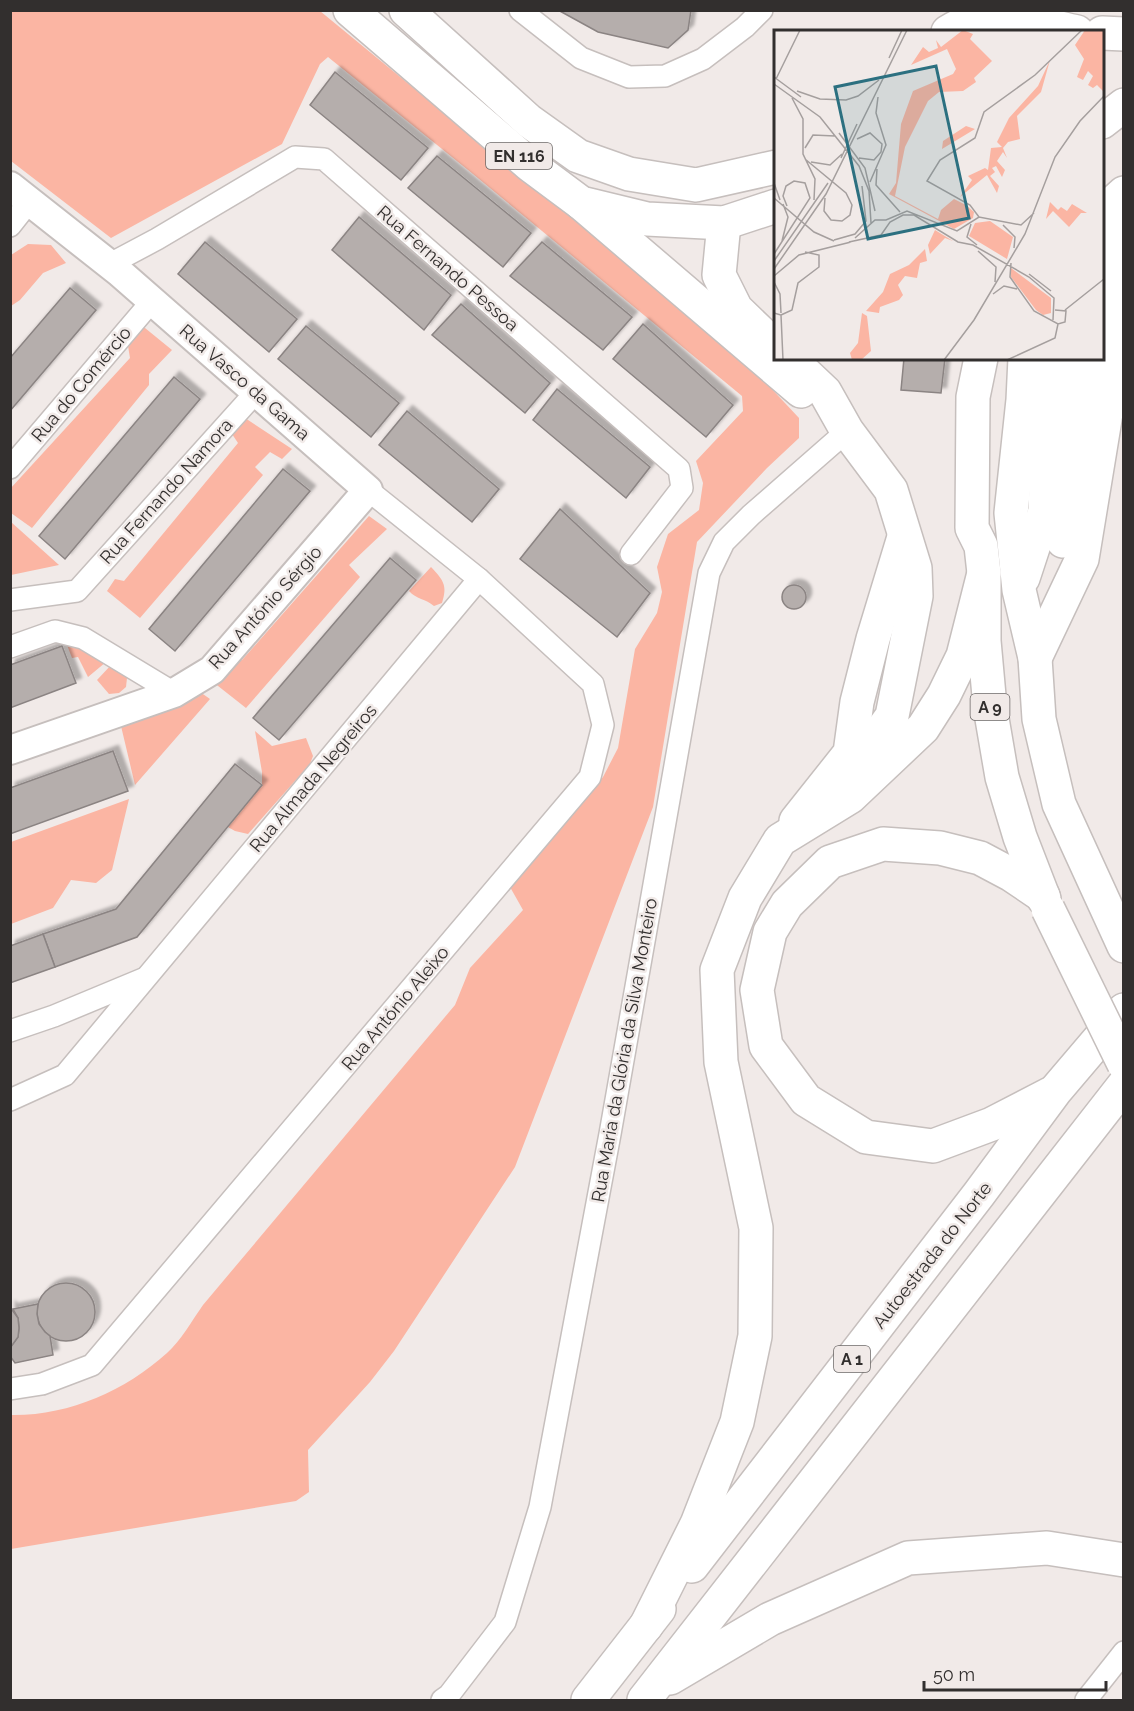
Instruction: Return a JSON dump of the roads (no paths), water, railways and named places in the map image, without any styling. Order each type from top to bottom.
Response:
[{"type":"main road","name":"EN 116","points":[[350,10],[530,165],[581,203],[647,219],[724,223],[774,207]]},
{"type":"main road","name":"EN 116","points":[[406,10],[530,121],[578,156],[629,174],[696,185],[774,167]]},
{"type":"main road","points":[[951,30],[958,25],[986,17],[1064,30]]},
{"type":"main road","points":[[1104,33],[1124,34]]},
{"type":"main road","points":[[1104,120],[1124,105]]},
{"type":"main road","points":[[1104,227],[1114,202],[1124,193]]},
{"type":"main road","name":"Rua Vasco da Gama","points":[[20,194],[110,264],[368,490]]},
{"type":"main road","points":[[581,203],[847,431]]},
{"type":"main road","points":[[724,223],[720,275],[736,309],[774,344]]},
{"type":"main road","points":[[1035,658],[1082,559],[1106,413],[1107,292],[1124,230]]},
{"type":"main road","points":[[646,1626],[697,1524],[737,1422],[755,1336],[756,1228],[721,1062],[717,970],[745,898],[780,840],[850,753],[872,744],[892,716],[916,596],[915,568],[891,490],[847,431],[825,392],[791,360]]},
{"type":"main road","name":"A 9","points":[[981,360],[973,397],[972,528],[983,560],[985,652],[990,707],[1002,777],[1020,837],[1045,902],[1124,1064]]},
{"type":"main road","points":[[780,840],[850,797],[923,728],[944,695],[963,656],[983,560],[993,527],[1005,360]]},
{"type":"main road","points":[[1025,360],[1011,513],[1018,590],[1035,658],[1039,719],[1059,804],[1124,946]]},
{"type":"main road","points":[[1018,590],[1045,511],[1053,360]]},
{"type":"main road","points":[[1069,587],[1062,558],[1083,360]]},
{"type":"main road","name":"Rua António Sérgio","points":[[10,750],[174,693],[212,670],[368,490]]},
{"type":"main road","points":[[1045,902],[1012,875],[980,858],[940,848],[883,844],[830,862],[787,904],[770,932],[758,990],[766,1046],[806,1100],[866,1137],[933,1146],[992,1124],[1056,1090]]},
{"type":"main road","name":"Autoestrada do Norte","points":[[588,1701],[965,1213],[1056,1090],[1124,1010]]},
{"type":"main road","name":"A 1","points":[[648,1694],[1124,1085]]},
{"type":"main road","points":[[648,1694],[770,1619],[908,1558],[1047,1548],[1124,1560]]},
{"type":"street","points":[[520,10],[581,58],[629,77],[665,76],[703,59],[745,27],[762,10]]},
{"type":"street","name":"Rua Fernando Pessoa","points":[[110,264],[157,239],[295,157],[324,159],[679,468],[682,488],[631,554]]},
{"type":"street","points":[[10,226],[20,194]]},
{"type":"street","name":"Rua do Comércio","points":[[10,468],[152,301]]},
{"type":"street","name":"Rua Fernando Namora","points":[[10,600],[77,591],[256,392]]},
{"type":"street","name":"Rua Maria da Glória da Silva Monteiro","points":[[442,1701],[505,1622],[540,1507],[610,1134],[709,573],[724,542],[751,515],[847,431]]},
{"type":"street","name":"Rua Vasco da Gama","points":[[368,490],[479,579]]},
{"type":"street","name":"Rua Almada Negreiros","points":[[10,1100],[65,1075],[479,579]]},
{"type":"street","name":"Rua António Aleixo","points":[[10,1389],[42,1384],[92,1365],[590,777],[603,725],[592,684],[479,579]]},
{"type":"street","points":[[10,646],[55,631],[83,638],[174,693]]},
{"type":"street","name":"Rua Almada Negreiros","points":[[10,1031],[54,1016],[146,977]]},
{"type":"street","points":[[1086,1701],[1124,1652]]}]
